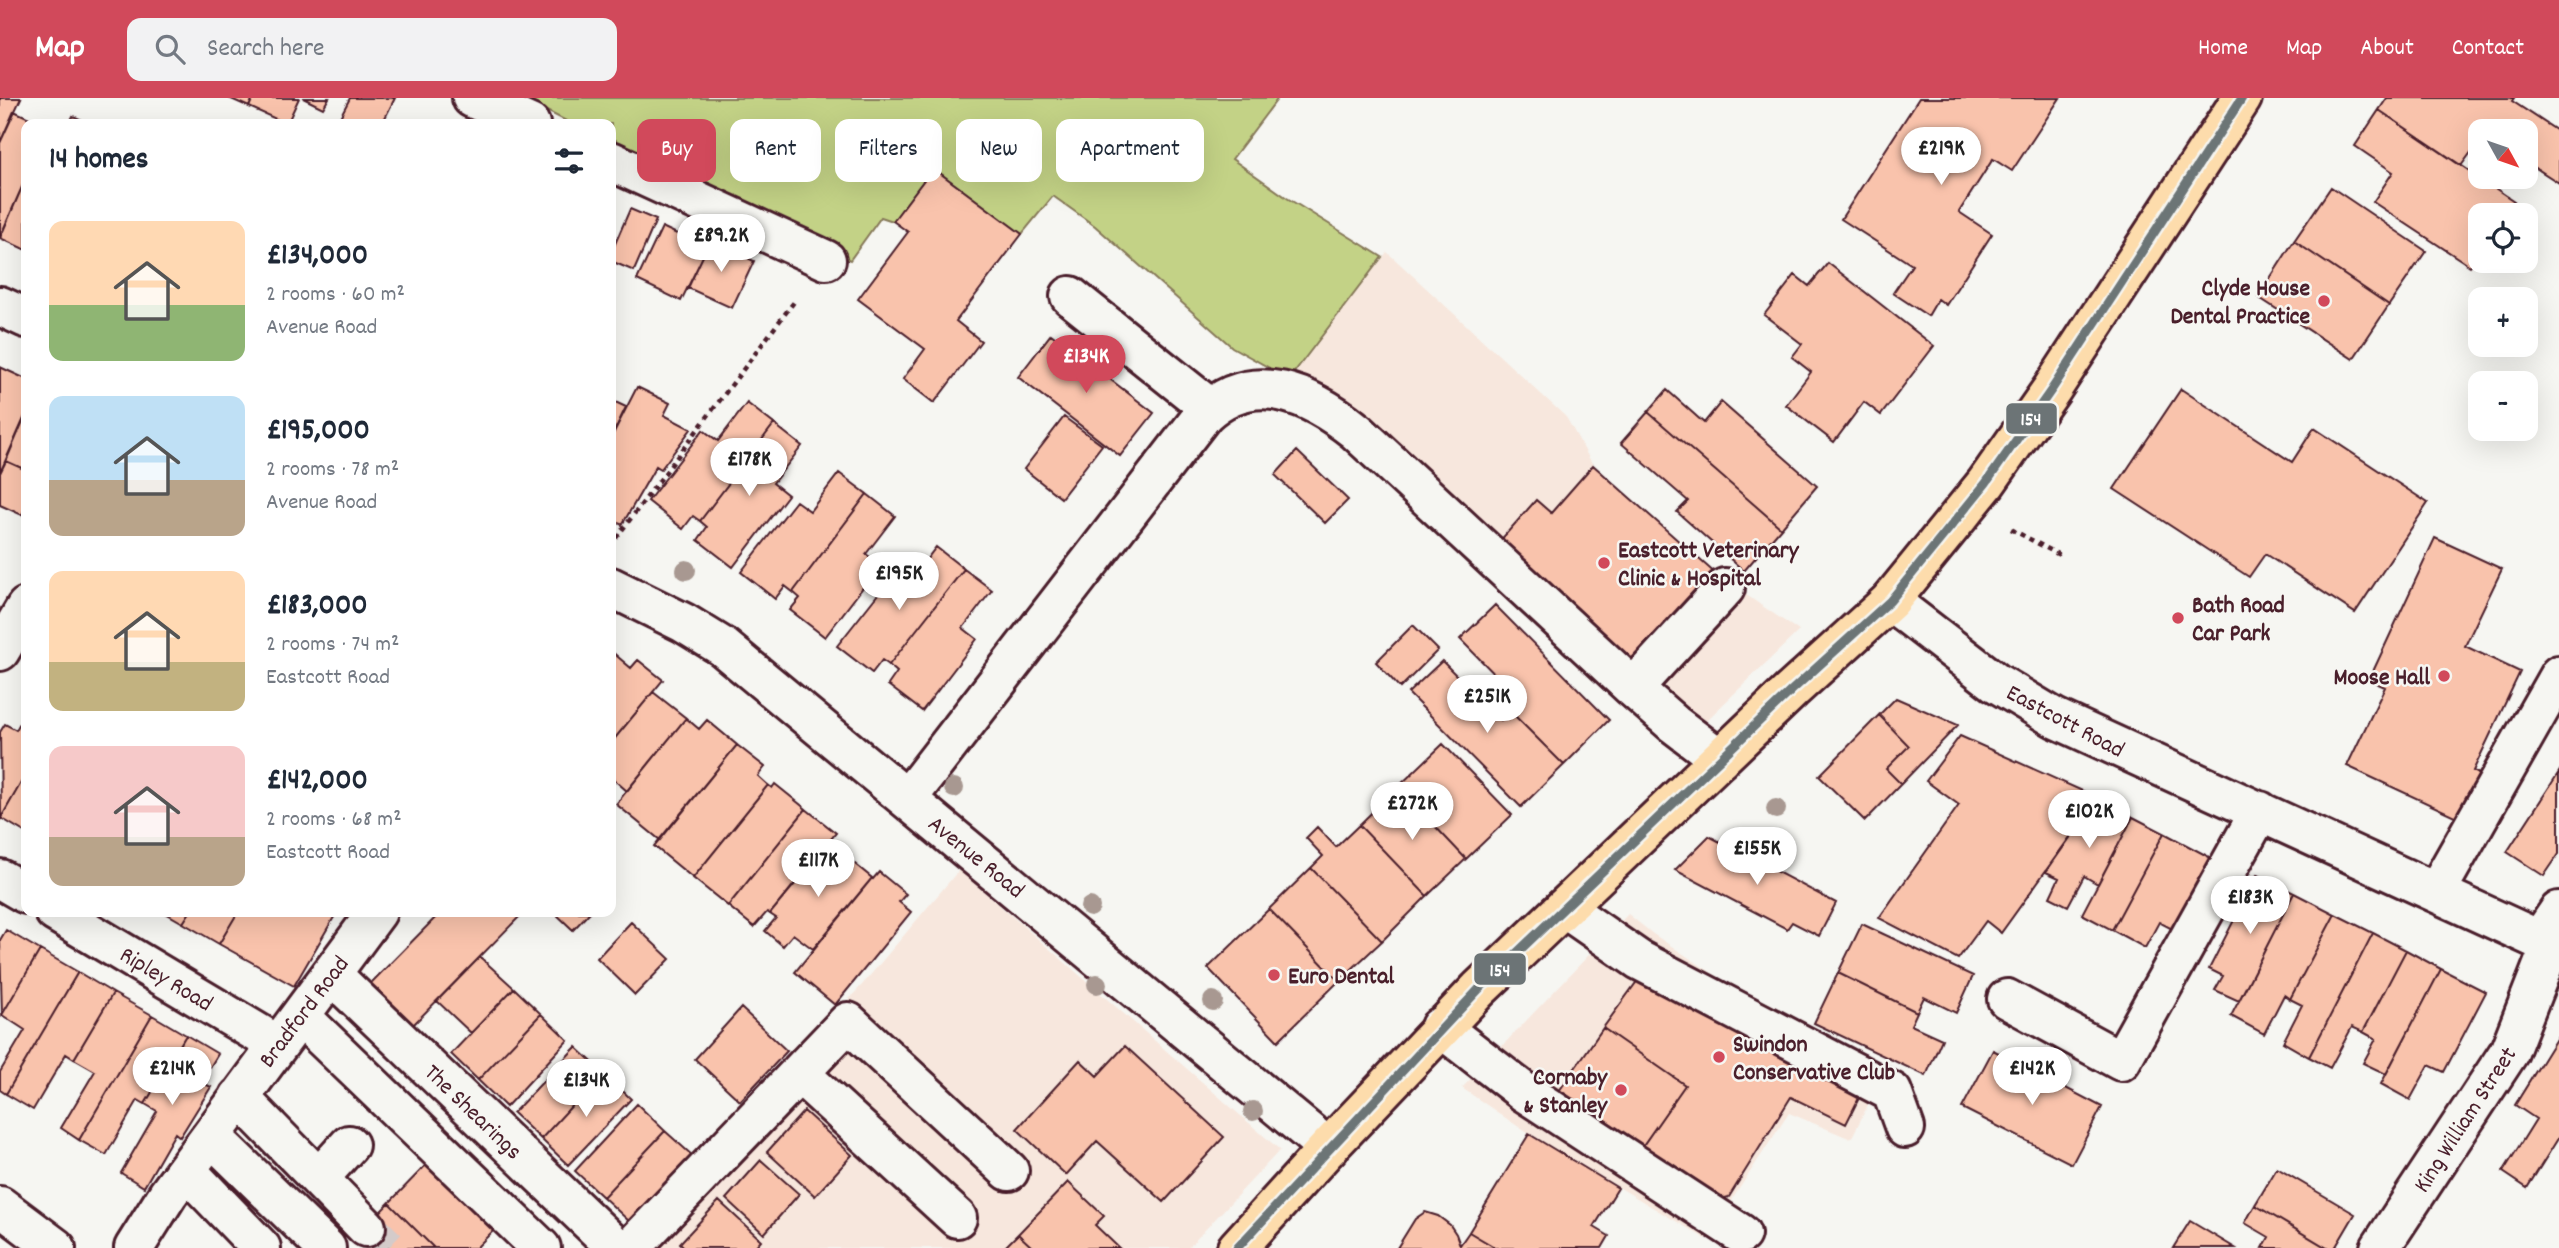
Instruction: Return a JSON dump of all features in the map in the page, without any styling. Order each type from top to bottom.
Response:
[{"type":"main road","points":[[1237,1248],[1440,1027],[1720,759],[1890,601],[1986,483],[2058,380],[2242,98]]},
{"type":"street","points":[[472,98],[519,119]]},
{"type":"street","points":[[616,163],[826,260]]},
{"type":"street","points":[[1070,296],[1210,408]]},
{"type":"street","points":[[0,306],[21,316]]},
{"type":"street","points":[[906,799],[1210,408],[1228,395],[1252,389],[1278,390],[1301,396],[1332,412],[1366,440],[1633,688],[1720,759]]},
{"type":"street","points":[[1633,688],[1725,588]]},
{"type":"street","name":"Avenue Road","points":[[616,594],[684,623],[723,647],[1328,1148]]},
{"type":"street","name":"Eastcott Road","points":[[1890,601],[1995,682],[2055,718],[2436,892],[2552,936]]},
{"type":"street","points":[[0,651],[21,615]]},
{"type":"street","points":[[2436,892],[2559,675]]},
{"type":"street","points":[[2007,999],[2121,1061],[2260,811]]},
{"type":"street","points":[[0,879],[21,891]]},
{"type":"street","points":[[1564,908],[1639,960],[1892,1092],[1905,1128]]},
{"type":"street","name":"Ripley Road","points":[[65,917],[289,1030],[541,1248]]},
{"type":"street","name":"Bradford Road","points":[[134,1248],[168,1194],[373,917]]},
{"type":"street","name":"King William Street","points":[[2381,1248],[2509,1052],[2552,936]]},
{"type":"street","name":"The Shearings","points":[[331,974],[617,1248]]},
{"type":"street","points":[[631,1248],[848,1022],[1009,1171]]},
{"type":"street","points":[[1440,1027],[1524,1091],[1741,1234]]},
{"type":"street","points":[[799,1073],[957,1218]]},
{"type":"street","points":[[239,1097],[366,1227]]},
{"type":"street","points":[[211,1136],[326,1248]]},
{"type":"street","points":[[318,1178],[349,1145]]},
{"type":"street","points":[[187,1171],[261,1248]]},
{"type":"street","points":[[0,1206],[56,1248]]},
{"type":"path","points":[[616,537],[826,260]]},
{"type":"shaded area","points":[[1387,252],[1566,417],[1593,465],[1717,575],[1799,631],[1679,747],[1289,379]]},
{"type":"shaded area","points":[[959,870],[1280,1150],[1188,1248],[618,1248],[862,985]]},
{"type":"shaded area","points":[[1628,914],[1653,934],[1879,1083],[1851,1139],[1789,1113],[1706,1239],[1529,1134],[1462,1088]]},
{"type":"green space","points":[[521,98],[1278,98],[1232,159],[1287,198],[1382,257],[1289,379],[1232,347],[1095,226],[1053,196],[1022,234],[942,175],[942,119],[835,119],[835,182],[922,182],[893,221],[881,217],[850,260],[691,182],[716,182],[716,119],[637,119],[637,156],[616,145],[616,119],[562,119]]},
{"type":"building","points":[[0,98],[21,98],[0,143]]},
{"type":"building","points":[[229,98],[253,98],[249,107]]},
{"type":"building","points":[[253,98],[299,98],[289,119],[276,119],[249,107]]},
{"type":"building","points":[[303,98],[329,98],[323,108]]},
{"type":"building","points":[[350,98],[395,98],[384,119],[339,119]]},
{"type":"building","points":[[1919,98],[2060,98],[2012,171],[1993,159],[1959,212],[1992,234],[1946,305],[1938,299],[1928,316],[1893,293],[1912,265],[1841,219]]},
{"type":"building","points":[[2387,98],[2514,98],[2512,101],[2559,132],[2559,183],[2538,169],[2538,119],[2468,119],[2468,156],[2461,166],[2379,110]]},
{"type":"building","points":[[2379,110],[2468,170],[2468,189],[2496,189],[2514,201],[2468,203],[2468,265],[2373,202],[2393,172],[2355,146]]},
{"type":"building","points":[[14,111],[31,119],[21,119],[21,189],[0,237],[0,143]]},
{"type":"building","points":[[942,175],[1022,234],[956,321],[981,341],[934,403],[903,379],[925,349],[858,299],[908,232],[893,221],[922,182],[942,182]]},
{"type":"building","points":[[2331,187],[2426,251],[2389,305],[2294,241]]},
{"type":"building","points":[[21,190],[21,248],[0,238]]},
{"type":"building","points":[[630,209],[656,220],[634,271],[616,263],[616,241]]},
{"type":"building","points":[[662,227],[707,248],[681,301],[637,280]]},
{"type":"building","points":[[710,241],[754,261],[732,308],[688,288]]},
{"type":"building","name":"Clyde House Dental Practice","points":[[2294,241],[2389,305],[2353,359],[2258,297]]},
{"type":"building","points":[[1828,263],[1934,346],[1881,415],[1864,402],[1834,442],[1786,405],[1811,372],[1792,357],[1802,344],[1764,315],[1795,275],[1809,286]]},
{"type":"building","points":[[1051,334],[1154,413],[1120,456],[1018,377]]},
{"type":"building","points":[[0,367],[21,377],[21,425],[0,473]]},
{"type":"building","points":[[637,387],[670,403],[664,415],[691,429],[661,469],[656,466],[622,525],[616,522],[616,428]]},
{"type":"building","points":[[2181,389],[2292,462],[2314,428],[2428,503],[2355,613],[2265,554],[2249,577],[2114,489]]},
{"type":"building","points":[[1667,390],[1704,423],[1721,402],[1817,486],[1781,528],[1648,412]]},
{"type":"building","points":[[616,402],[626,407],[616,428]]},
{"type":"building","points":[[747,403],[774,424],[700,521],[693,516],[683,529],[648,501],[703,430],[718,441]]},
{"type":"building","points":[[1648,412],[1781,528],[1744,571],[1677,512],[1688,501],[1621,443]]},
{"type":"building","points":[[1064,417],[1102,445],[1061,498],[1024,469]]},
{"type":"building","points":[[774,424],[802,446],[773,483],[788,495],[733,567],[698,540],[707,527],[700,521]]},
{"type":"building","points":[[21,426],[21,468],[6,461]]},
{"type":"building","points":[[1297,451],[1348,500],[1325,523],[1275,475]]},
{"type":"building","points":[[6,461],[21,468],[21,515],[0,505],[0,473]]},
{"type":"building","name":"Eastcott Veterinary Clinic & Hospital","points":[[1593,465],[1717,575],[1629,674],[1491,551],[1536,500],[1551,513]]},
{"type":"building","points":[[839,473],[867,494],[793,592],[785,586],[775,599],[741,572],[796,501],[810,511]]},
{"type":"building","points":[[867,494],[895,516],[866,554],[880,565],[825,637],[790,610],[800,598],[793,592]]},
{"type":"building","name":"Moose Hall","points":[[2435,538],[2502,569],[2465,646],[2520,672],[2473,771],[2483,776],[2461,819],[2347,766],[2385,687],[2369,680]]},
{"type":"building","points":[[936,547],[964,569],[889,665],[882,660],[872,673],[837,646],[893,575],[907,585]]},
{"type":"building","points":[[964,569],[992,590],[963,628],[977,639],[922,711],[888,685],[897,672],[889,665]]},
{"type":"building","points":[[1495,605],[1609,720],[1564,765],[1510,711],[1520,700],[1460,639]]},
{"type":"building","points":[[1413,625],[1438,650],[1400,688],[1376,662]]},
{"type":"building","points":[[616,655],[631,668],[638,660],[663,680],[616,737]]},
{"type":"building","points":[[1442,661],[1501,720],[1510,711],[1564,765],[1521,807],[1408,693]]},
{"type":"building","points":[[653,692],[686,718],[627,791],[616,781],[616,737]]},
{"type":"building","points":[[1896,698],[1958,725],[1901,784],[1886,769],[1909,746],[1879,715]]},
{"type":"building","points":[[1879,715],[1909,746],[1886,769],[1901,784],[1865,821],[1819,776]]},
{"type":"building","points":[[686,718],[699,729],[707,720],[737,745],[660,840],[616,804]]},
{"type":"building","points":[[21,721],[21,783],[1,818],[0,732],[5,724],[16,730]]},
{"type":"building","points":[[1960,736],[2098,798],[2001,933],[1986,921],[1958,959],[1879,918],[1959,805],[1926,781]]},
{"type":"building","points":[[1443,744],[1512,815],[1466,859],[1398,787]]},
{"type":"building","points":[[737,745],[765,767],[758,776],[768,785],[693,878],[654,846]]},
{"type":"building","points":[[2559,772],[2559,854],[2544,876],[2507,852]]},
{"type":"building","points":[[21,783],[21,830],[1,818]]},
{"type":"building","points":[[775,784],[806,809],[728,906],[693,878],[768,785],[772,788]]},
{"type":"building","points":[[1398,787],[1466,859],[1427,896],[1359,825]]},
{"type":"building","points":[[2098,798],[2133,817],[2098,884],[2084,876],[2068,906],[2050,897],[2059,878],[2046,872]]},
{"type":"building","points":[[806,809],[836,833],[770,914],[767,912],[754,927],[728,906]]},
{"type":"building","points":[[2133,817],[2164,833],[2112,930],[2082,914]]},
{"type":"building","points":[[1359,825],[1427,896],[1382,941],[1311,868],[1323,856],[1306,838],[1317,827],[1336,847]]},
{"type":"building","points":[[2164,833],[2213,859],[2176,931],[2159,922],[2145,948],[2112,930]]},
{"type":"building","points":[[1709,836],[1836,903],[1819,936],[1792,922],[1787,929],[1675,870]]},
{"type":"building","points":[[829,843],[872,878],[813,949],[793,934],[783,946],[765,931],[776,918],[770,914]]},
{"type":"building","points":[[1311,868],[1382,941],[1339,981],[1269,909]]},
{"type":"building","points":[[879,872],[906,894],[899,902],[911,912],[835,1005],[795,972]]},
{"type":"building","points":[[2257,875],[2294,893],[2239,1001],[2215,990],[2223,976],[2209,969]]},
{"type":"building","points":[[2294,893],[2335,914],[2290,999],[2284,995],[2264,1034],[2231,1016]]},
{"type":"building","name":"Euro Dental","points":[[1269,909],[1339,981],[1278,1041],[1208,968]]},
{"type":"building","points":[[2335,914],[2373,933],[2309,1057],[2283,1042],[2302,1005],[2290,999]]},
{"type":"building","points":[[173,917],[187,917],[183,923]]},
{"type":"building","points":[[187,917],[235,917],[219,944],[183,923]]},
{"type":"building","points":[[235,917],[334,917],[294,986],[219,944]]},
{"type":"building","points":[[436,917],[519,917],[412,1026],[370,984]]},
{"type":"building","points":[[559,917],[585,917],[573,930]]},
{"type":"building","points":[[631,922],[670,959],[635,995],[597,958]]},
{"type":"building","points":[[1862,924],[1973,976],[1956,1013],[1924,997],[1917,1012],[1838,973]]},
{"type":"building","points":[[6,930],[40,950],[2,1015],[0,940]]},
{"type":"building","points":[[2373,933],[2406,950],[2363,1032],[2352,1027],[2330,1068],[2309,1057]]},
{"type":"building","points":[[40,950],[78,972],[6,1094],[0,1090],[0,1072],[25,1030],[2,1015]]},
{"type":"building","points":[[2406,950],[2441,969],[2386,1074],[2363,1063],[2376,1039],[2363,1032]]},
{"type":"building","points":[[480,957],[514,988],[471,1033],[437,1001]]},
{"type":"building","name":"Swindon Conservative Club","points":[[1646,969],[1863,1090],[1846,1124],[1791,1097],[1729,1197],[1713,1201],[1639,1151],[1685,1085],[1603,1028]]},
{"type":"building","points":[[2441,969],[2486,992],[2444,1072],[2429,1065],[2410,1100],[2381,1084]]},
{"type":"building","points":[[78,972],[113,993],[74,1059],[66,1054],[33,1110],[6,1094]]},
{"type":"building","points":[[1838,973],[1917,1012],[1911,1025],[1942,1039],[1926,1076],[1814,1023]]},
{"type":"building","points":[[514,988],[541,1014],[478,1080],[451,1054]]},
{"type":"building","points":[[113,993],[152,1015],[79,1140],[61,1128],[95,1071],[74,1059]]},
{"type":"building","points":[[741,1008],[787,1051],[740,1101],[695,1059]]},
{"type":"building","points":[[541,1014],[568,1040],[506,1107],[478,1080]]},
{"type":"building","points":[[152,1015],[186,1035],[145,1104],[138,1100],[106,1155],[79,1140]]},
{"type":"building","name":"Cornaby & Stanley","points":[[1603,1028],[1685,1085],[1639,1151],[1557,1094]]},
{"type":"building","points":[[2559,1034],[2559,1137],[2527,1188],[2503,1172],[2536,1119],[2515,1105]]},
{"type":"building","points":[[186,1035],[218,1054],[201,1082],[211,1087],[180,1137],[175,1133],[144,1187],[121,1173],[157,1111],[145,1104]]},
{"type":"building","points":[[1125,1046],[1224,1137],[1164,1202],[1097,1141],[1066,1175],[1017,1129],[1080,1060],[1097,1076]]},
{"type":"building","points":[[576,1047],[603,1072],[541,1139],[513,1113]]},
{"type":"building","points":[[1993,1050],[2102,1107],[2072,1164],[1962,1108]]},
{"type":"building","points":[[603,1072],[631,1099],[568,1165],[541,1139]]},
{"type":"building","points":[[637,1104],[665,1131],[603,1197],[575,1171]]},
{"type":"building","points":[[804,1111],[852,1155],[815,1196],[767,1152]]},
{"type":"building","points":[[665,1131],[693,1156],[631,1223],[603,1197]]},
{"type":"building","points":[[1529,1134],[1618,1188],[1594,1227],[1609,1236],[1602,1248],[1496,1248],[1469,1232]]},
{"type":"building","points":[[761,1160],[799,1194],[764,1234],[726,1199]]},
{"type":"building","points":[[426,1165],[494,1230],[476,1248],[434,1248],[389,1203]]},
{"type":"building","points":[[2277,1168],[2355,1214],[2335,1248],[2327,1248],[2255,1205]]},
{"type":"building","points":[[1068,1182],[1104,1216],[1095,1225],[1119,1248],[1033,1248],[1018,1234]]},
{"type":"building","points":[[719,1201],[761,1240],[754,1248],[685,1248],[680,1243]]},
{"type":"building","points":[[389,1203],[434,1248],[362,1248],[353,1240]]},
{"type":"building","points":[[2255,1205],[2327,1248],[2263,1248],[2269,1237],[2245,1223]]},
{"type":"building","points":[[1425,1212],[1438,1216],[1450,1225],[1460,1245],[1469,1232],[1496,1248],[1397,1248],[1415,1219]]},
{"type":"building","points":[[2190,1221],[2235,1248],[2173,1248]]},
{"type":"building","points":[[1018,1234],[1033,1248],[1004,1248]]},
{"type":"tunnel","points":[[366,1227],[388,1248]]},
{"type":"transit line","name":"154","points":[[1237,1248],[1479,989],[1792,690],[1890,601],[1986,483],[2052,389],[2242,98]]},
{"type":"place","name":"Clyde House Dental Practice","points":[[2324,301]]},
{"type":"place","name":"Eastcott Veterinary Clinic & Hospital","points":[[1604,563]]},
{"type":"place","name":"Bath Road Car Park","points":[[2178,618]]},
{"type":"place","name":"Moose Hall","points":[[2444,676]]},
{"type":"place","name":"Euro Dental","points":[[1274,975]]},
{"type":"place","name":"Swindon Conservative Club","points":[[1719,1057]]},
{"type":"place","name":"Cornaby & Stanley","points":[[1621,1090]]}]
